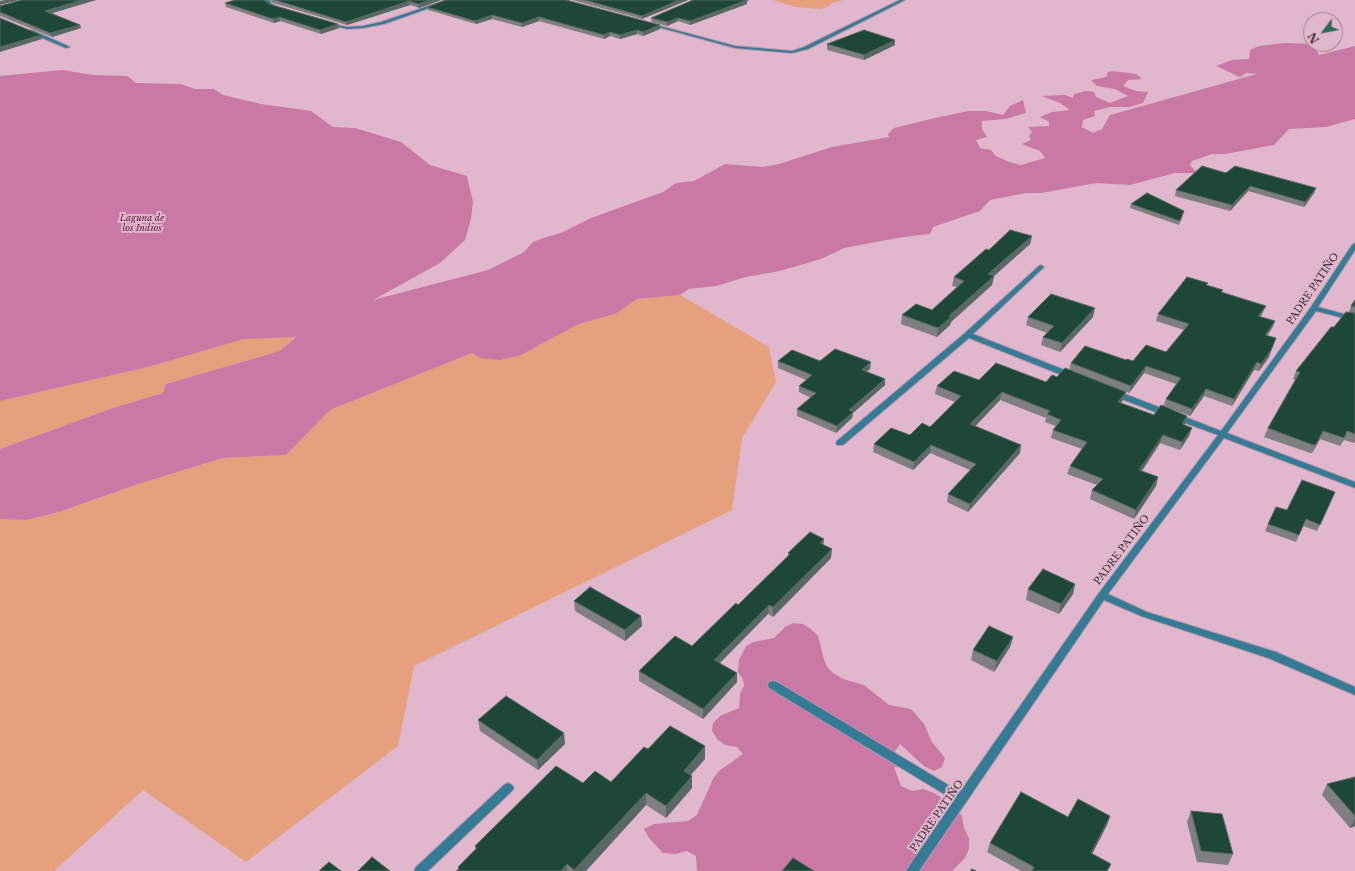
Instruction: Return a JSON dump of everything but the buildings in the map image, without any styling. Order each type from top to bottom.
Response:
[{"type":"street","points":[[267,0],[267,2],[271,5],[286,10]]},
{"type":"street","points":[[321,21],[347,28],[363,27],[382,23],[450,0]]},
{"type":"street","points":[[649,19],[643,22],[735,47],[775,51],[799,50],[903,0]]},
{"type":"street","points":[[27,30],[68,47]]},
{"type":"street","name":"PADRE PATIÑO","points":[[912,871],[1102,595],[1222,435],[1314,308],[1355,245]]},
{"type":"street","points":[[840,443],[968,335],[1041,267]]},
{"type":"street","points":[[1314,308],[1355,319]]},
{"type":"street","points":[[968,335],[1077,378]]},
{"type":"street","points":[[1106,390],[1355,485]]},
{"type":"street","points":[[1102,595],[1144,614],[1272,655],[1355,691]]},
{"type":"street","points":[[773,685],[962,799]]},
{"type":"street","points":[[420,871],[508,788]]},
{"type":"shaded area","points":[[773,0],[844,0],[832,3],[821,9],[795,7]]},
{"type":"shaded area","points":[[680,295],[769,347],[776,382],[742,438],[732,510],[414,666],[398,746],[246,862],[143,790],[54,871],[0,871],[0,519],[27,520],[59,512],[135,485],[224,458],[286,455],[330,410],[472,353],[521,355],[579,324],[615,314],[637,299]]},
{"type":"shaded area","points":[[296,336],[280,351],[166,384],[164,393],[113,408],[0,449],[0,401],[148,367],[244,339]]},
{"type":"water","name":"Laguna de los Indios","points":[[1284,43],[1303,44],[1303,52],[1317,52],[1319,55],[1331,52],[1343,52],[1343,49],[1355,46],[1355,119],[1326,127],[1289,129],[1274,145],[1225,154],[1212,154],[1192,161],[1190,165],[1197,173],[1175,173],[1130,185],[1096,183],[1042,193],[1026,193],[990,200],[980,211],[933,227],[930,234],[903,237],[844,248],[821,259],[780,271],[746,277],[716,286],[689,289],[680,295],[637,299],[615,314],[579,324],[521,355],[500,360],[480,358],[472,353],[330,410],[286,455],[223,458],[135,485],[59,512],[27,520],[0,519],[0,449],[113,408],[163,393],[166,384],[280,351],[296,337],[244,339],[148,367],[0,401],[0,76],[62,70],[93,75],[127,76],[136,83],[181,84],[195,89],[214,89],[223,95],[261,104],[311,111],[333,127],[355,128],[401,142],[430,165],[467,176],[473,202],[471,219],[465,240],[440,263],[373,300],[488,270],[524,252],[533,242],[561,233],[591,218],[663,192],[676,183],[694,181],[725,164],[763,167],[779,164],[832,147],[889,137],[888,134],[894,128],[935,118],[968,111],[986,111],[1003,115],[1010,106],[1023,100],[1026,113],[1005,119],[982,121],[982,129],[987,137],[976,140],[980,148],[991,150],[996,156],[1009,162],[1021,165],[1045,158],[1040,151],[1022,144],[1031,140],[1029,136],[1032,132],[1028,127],[1049,126],[1049,122],[1040,117],[1052,112],[1070,110],[1060,103],[1042,96],[1065,95],[1073,98],[1074,94],[1086,91],[1094,92],[1096,97],[1110,103],[1128,96],[1115,89],[1097,86],[1091,80],[1106,77],[1108,72],[1113,71],[1136,74],[1142,79],[1128,80],[1123,86],[1136,91],[1148,92],[1143,103],[1129,107],[1110,107],[1094,111],[1095,116],[1083,120],[1082,127],[1093,133],[1102,129],[1110,115],[1257,74],[1246,73],[1240,77],[1216,66],[1232,60],[1249,59],[1250,50],[1259,46]]},
{"type":"water","points":[[793,623],[803,624],[818,636],[827,667],[833,673],[843,679],[864,685],[889,705],[911,709],[924,724],[932,742],[945,758],[942,767],[934,771],[924,766],[900,744],[895,751],[908,768],[894,767],[901,786],[912,791],[923,789],[934,793],[955,807],[962,816],[964,828],[969,838],[969,849],[965,858],[952,871],[697,871],[696,856],[687,851],[675,854],[663,853],[649,838],[644,829],[654,824],[688,821],[697,815],[713,779],[719,771],[743,754],[737,747],[725,745],[717,739],[712,731],[713,723],[720,716],[739,708],[740,693],[744,686],[743,679],[738,672],[739,660],[746,646],[754,642],[774,638],[785,627]]}]
